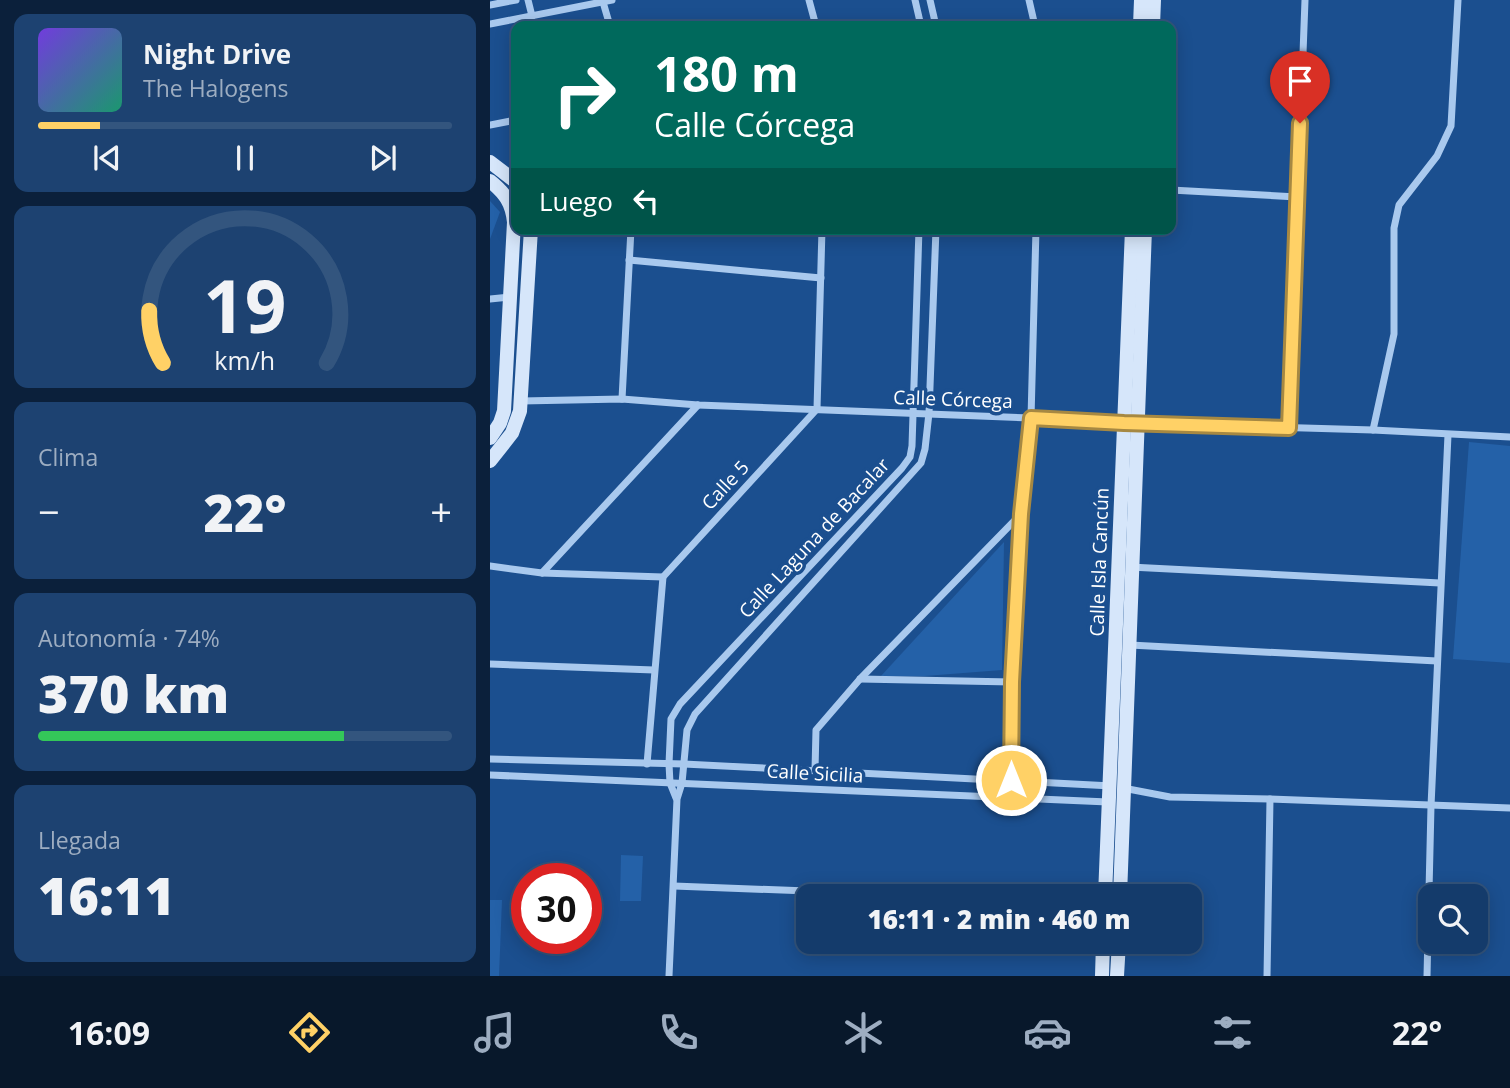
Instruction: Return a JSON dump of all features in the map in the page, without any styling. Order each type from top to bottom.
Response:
[{"type":"street","points":[[490,5],[516,0]]},
{"type":"street","points":[[528,0],[532,16]]},
{"type":"street","points":[[490,24],[612,0]]},
{"type":"street","points":[[809,0],[815,21]]},
{"type":"street","points":[[915,0],[920,21]]},
{"type":"street","points":[[930,0],[935,21]]},
{"type":"street","points":[[1029,0],[1034,21]]},
{"type":"street","points":[[1140,21],[1141,0]]},
{"type":"street","points":[[1153,21],[1154,0]]},
{"type":"street","points":[[1289,428],[1305,0]]},
{"type":"street","points":[[1373,430],[1394,334],[1394,228],[1399,205],[1437,156],[1451,126],[1458,0]]},
{"type":"street","points":[[603,2],[609,21]]},
{"type":"street","points":[[490,125],[511,121]]},
{"type":"street","points":[[490,162],[511,178]]},
{"type":"street","points":[[490,181],[511,203]]},
{"type":"street","points":[[1176,190],[1297,197]]},
{"type":"street","points":[[490,438],[500,424],[504,411],[512,235]]},
{"type":"street","points":[[490,461],[513,433],[520,411],[530,235]]},
{"type":"street","points":[[622,399],[631,235]]},
{"type":"street","points":[[817,409],[822,235]]},
{"type":"street","name":"Calle Laguna de Bacalar","points":[[677,799],[670,783],[669,764],[671,719],[680,704],[910,457],[914,414],[919,235]]},
{"type":"street","name":"Calle Laguna de Bacalar","points":[[669,976],[677,799],[682,783],[688,730],[695,714],[921,463],[929,413],[936,235]]},
{"type":"street","points":[[1011,780],[1012,682],[1021,514],[1031,418],[1036,235]]},
{"type":"street","name":"Calle Isla Cancún","points":[[1124,791],[1132,235]]},
{"type":"street","name":"Calle Isla Cancún","points":[[1131,423],[1145,235]]},
{"type":"street","points":[[629,260],[821,278]]},
{"type":"street","points":[[490,299],[511,297]]},
{"type":"street","points":[[506,372],[523,373]]},
{"type":"street","name":"Calle Córcega","points":[[521,401],[622,399],[698,405],[1510,437]]},
{"type":"street","points":[[542,573],[698,405]]},
{"type":"street","name":"Calle 5","points":[[663,577],[817,409]]},
{"type":"street","points":[[1427,976],[1431,806],[1448,435]]},
{"type":"street","points":[[815,771],[816,730],[860,679],[1021,514]]},
{"type":"street","points":[[490,566],[542,573],[663,577],[647,764]]},
{"type":"street","points":[[1126,567],[1440,583]]},
{"type":"street","name":"Calle Isla Cancún","points":[[1120,884],[1130,645],[1126,567]]},
{"type":"street","points":[[1130,645],[1437,661]]},
{"type":"street","points":[[490,664],[654,670]]},
{"type":"street","points":[[860,679],[1012,682]]},
{"type":"street","name":"Calle Sicilia","points":[[490,759],[684,764],[1011,780],[1170,797],[1510,808]]},
{"type":"street","name":"Calle Sicilia","points":[[490,775],[1109,802]]},
{"type":"street","name":"Calle Isla Cancún","points":[[1106,884],[1109,802],[1124,791]]},
{"type":"street","points":[[1267,976],[1270,799]]},
{"type":"street","points":[[674,886],[796,891]]},
{"type":"street","points":[[1102,976],[1103,954]]},
{"type":"street","points":[[1118,976],[1119,954]]},
{"type":"shaded area","points":[[490,201],[500,212],[490,239]]},
{"type":"shaded area","points":[[1469,442],[1510,446],[1510,663],[1453,659]]},
{"type":"shaded area","points":[[1004,542],[1002,670],[925,676],[881,676]]},
{"type":"shaded area","points":[[621,855],[643,856],[641,901],[620,901]]},
{"type":"shaded area","points":[[490,900],[502,900],[499,976],[490,976]]},
{"type":"route","points":[[1011,780],[1012,682],[1021,514],[1031,418],[1289,428],[1300,123]]}]
